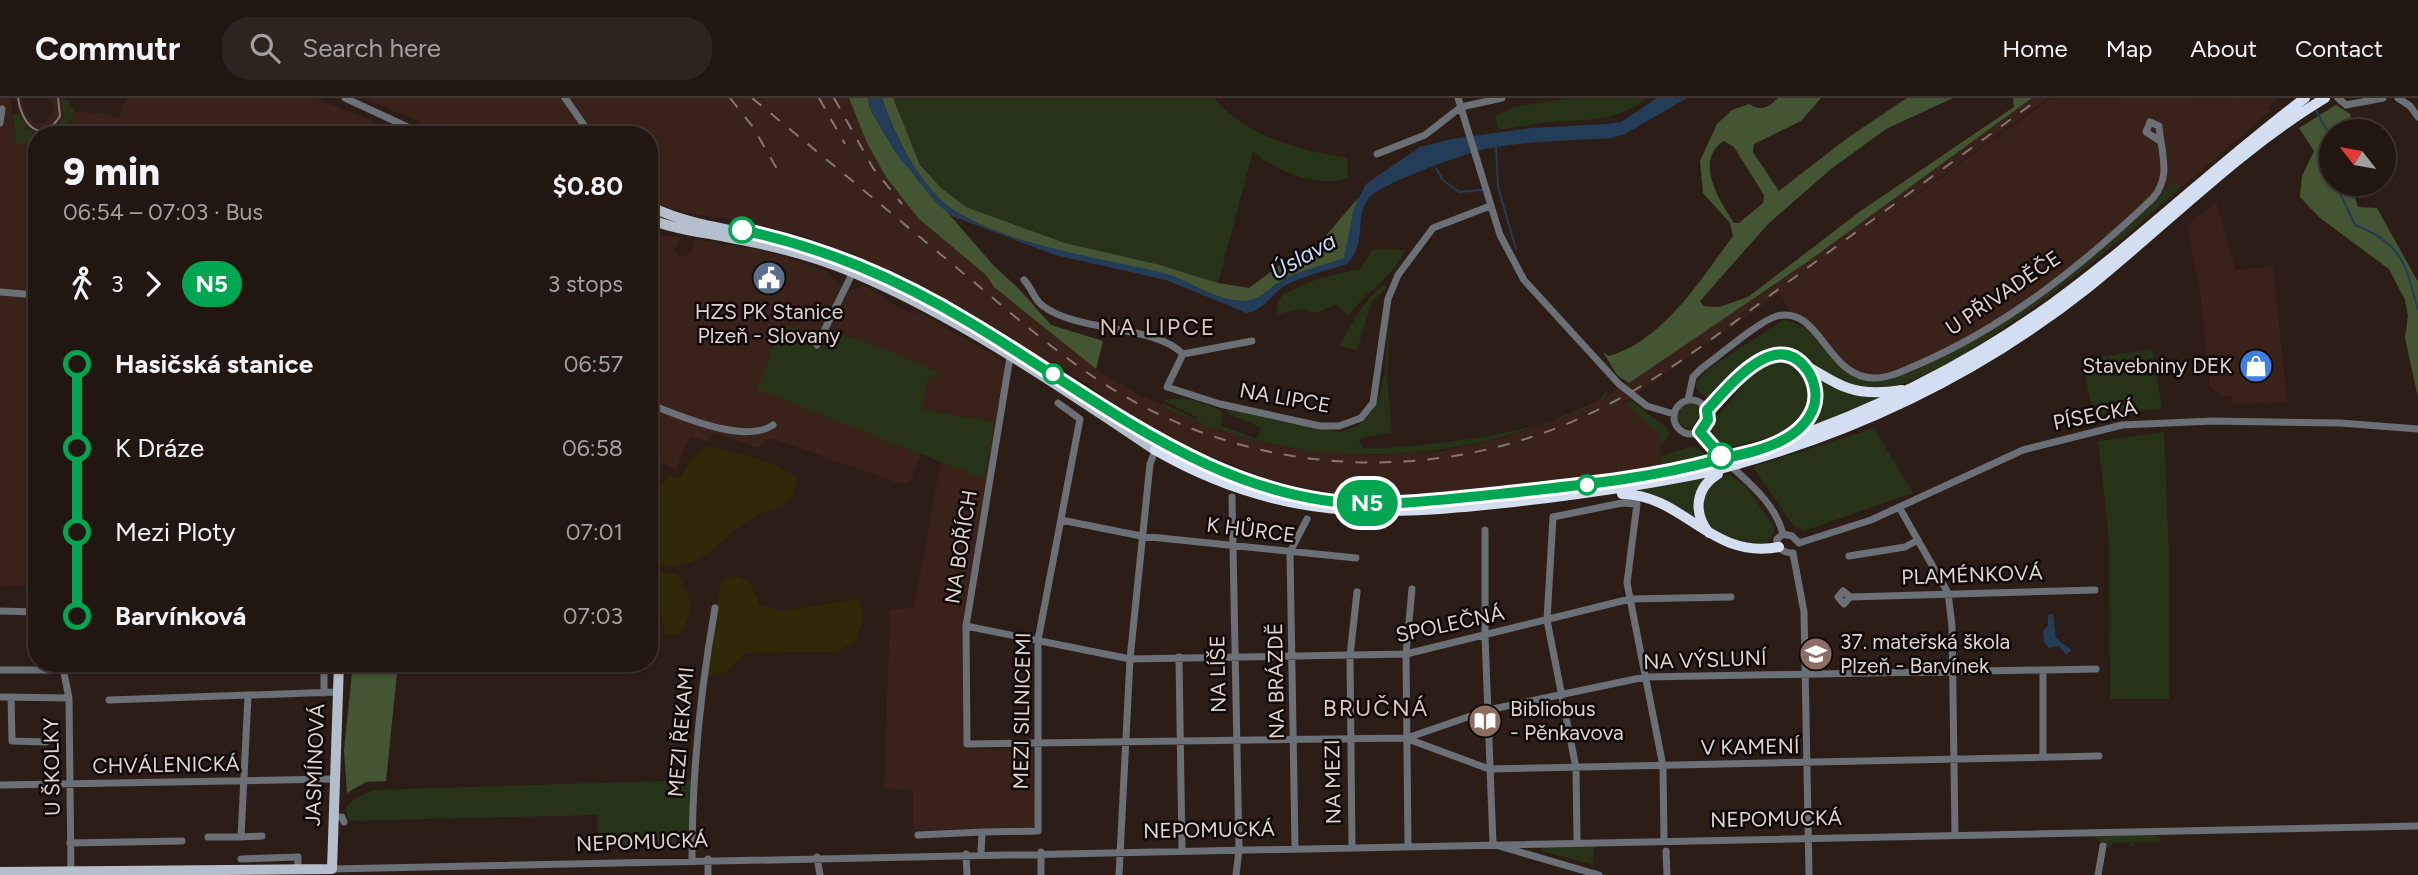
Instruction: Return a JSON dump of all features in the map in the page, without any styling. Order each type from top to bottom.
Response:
[{"type":"highway","points":[[1158,445],[1255,485],[1318,499],[1380,508],[1602,492],[1712,470],[1875,416],[1997,351],[2087,289],[2307,98]]},
{"type":"highway","points":[[1777,443],[1843,419],[1918,386],[1993,343],[2055,302],[2243,144],[2288,116],[2325,98]]},
{"type":"highway","points":[[2288,116],[2337,98]]},
{"type":"highway","points":[[1707,410],[1759,360],[1780,356],[1856,391],[1892,392],[1918,386]]},
{"type":"highway","points":[[1745,459],[1801,428],[1815,405],[1813,381],[1801,364]]},
{"type":"highway","points":[[1380,508],[1712,470]]},
{"type":"highway","points":[[1712,470],[1698,504],[1702,522],[1713,537]]},
{"type":"highway","points":[[1602,492],[1658,500],[1713,537],[1744,548],[1779,547]]},
{"type":"main road","points":[[658,210],[679,218],[804,245],[968,321],[1158,445]]},
{"type":"main road","points":[[658,222],[675,228],[779,248],[855,269],[925,307],[1158,445]]},
{"type":"main road","name":"JASMÍNOVÁ","points":[[331,869],[338,672]]},
{"type":"main road","name":"NEPOMUCKÁ","points":[[0,872],[331,869]]},
{"type":"street","points":[[345,98],[406,126]]},
{"type":"street","points":[[565,98],[585,126]]},
{"type":"street","points":[[1458,98],[1490,206],[1510,257],[1537,297],[1619,384],[1647,406],[1674,414]]},
{"type":"street","points":[[1377,154],[1425,135],[1461,107],[1502,98]]},
{"type":"street","points":[[2337,98],[2346,105],[2383,98]]},
{"type":"street","points":[[2398,98],[2410,106],[2418,117]]},
{"type":"street","points":[[0,123],[2,108]]},
{"type":"street","name":"U PŘIVADĚČE","points":[[1688,400],[1693,377],[1702,368],[1774,317],[1793,315],[1804,320],[1844,368],[1868,378],[1886,377],[1969,341],[2022,306],[2079,263],[2153,198],[2165,180],[2160,141]]},
{"type":"street","name":"NA LIPCE","points":[[1183,354],[1167,387],[1173,391],[1320,426],[1353,422],[1369,410],[1373,403],[1388,299],[1398,275],[1433,228],[1490,206]]},
{"type":"street","points":[[817,345],[855,269]]},
{"type":"street","points":[[1024,280],[1034,291],[1038,302],[1049,310],[1101,328],[1143,334],[1177,348],[1183,354],[1252,341]]},
{"type":"street","points":[[0,292],[28,294]]},
{"type":"street","name":"NA BOŘÍCH","points":[[1010,357],[966,626],[967,744],[1038,745]]},
{"type":"street","points":[[1688,400],[1699,401],[1707,410],[1708,420],[1700,432],[1691,434],[1682,431],[1675,424],[1674,414],[1678,405],[1688,400]]},
{"type":"street","name":"MEZI SILNICEMI","points":[[982,832],[1038,831],[1038,640],[1080,419],[1058,403]]},
{"type":"street","points":[[658,407],[701,424],[719,427],[766,430],[773,425]]},
{"type":"street","name":"PÍSECKÁ","points":[[1799,543],[1844,530],[2023,450],[2122,425],[2192,421],[2366,424],[2418,429]]},
{"type":"street","points":[[1700,432],[1715,451],[1754,487],[1776,517],[1783,534]]},
{"type":"street","points":[[1119,875],[1130,659],[1141,536],[1150,464],[1158,445]]},
{"type":"street","name":"NA LÍŠE","points":[[1232,497],[1238,875]]},
{"type":"street","points":[[1577,841],[1576,768],[1547,620],[1553,517],[1622,503],[1637,504],[1627,583],[1663,766],[1664,840]]},
{"type":"street","points":[[1899,507],[1948,593],[1953,672],[1955,835]]},
{"type":"street","name":"NA BRÁZDĚ","points":[[1295,847],[1290,552],[1307,519]]},
{"type":"street","name":"K HŮRCE","points":[[1061,520],[1141,536],[1356,558]]},
{"type":"street","points":[[1485,530],[1485,636],[1493,844],[1599,875]]},
{"type":"street","points":[[1783,534],[1792,536],[1799,543],[1799,550],[1793,554]]},
{"type":"street","points":[[1783,534],[1777,539],[1779,547],[1793,554]]},
{"type":"street","points":[[1849,556],[1905,547],[1918,540]]},
{"type":"street","points":[[1793,554],[1804,612],[1809,875]]},
{"type":"street","points":[[1408,845],[1406,654],[1412,589]]},
{"type":"street","name":"PLAMÉNKOVÁ","points":[[1850,597],[2095,590]]},
{"type":"street","name":"NA MEZI","points":[[1352,846],[1350,656],[1357,592]]},
{"type":"street","name":"SPOLEČNÁ","points":[[966,626],[1130,659],[1406,654],[1630,598],[1731,597]]},
{"type":"street","name":"MEZI ŘEKAMI","points":[[692,859],[691,800],[695,743],[715,608]]},
{"type":"street","points":[[0,611],[28,612]]},
{"type":"street","points":[[1179,657],[1182,850]]},
{"type":"street","points":[[0,670],[28,669]]},
{"type":"street","name":"NA VÝSLUNÍ","points":[[1407,738],[1488,710],[1645,677],[2096,669]]},
{"type":"street","points":[[2043,670],[2043,757]]},
{"type":"street","name":"U ŠKOLKY","points":[[63,672],[69,698],[71,873]]},
{"type":"street","points":[[324,672],[324,693]]},
{"type":"street","points":[[109,700],[337,692]]},
{"type":"street","points":[[241,837],[248,696]]},
{"type":"street","points":[[0,697],[69,698]]},
{"type":"street","points":[[11,697],[12,741],[46,742]]},
{"type":"street","points":[[1038,745],[1407,738]]},
{"type":"street","name":"V KAMENÍ","points":[[1407,738],[1489,769],[2099,756]]},
{"type":"street","name":"CHVÁLENICKÁ","points":[[0,785],[333,779]]},
{"type":"street","points":[[332,817],[342,817],[344,822]]},
{"type":"street","name":"NEPOMUCKÁ","points":[[331,869],[388,871],[510,863],[2418,826]]},
{"type":"street","points":[[918,835],[982,832],[981,854]]},
{"type":"street","points":[[208,837],[262,836]]},
{"type":"street","points":[[70,843],[182,841]]},
{"type":"street","points":[[2098,875],[2103,846]]},
{"type":"street","points":[[1666,851],[1667,875]]},
{"type":"street","points":[[1041,852],[1041,875]]},
{"type":"street","points":[[966,854],[967,875]]},
{"type":"street","points":[[241,859],[298,857],[298,869]]},
{"type":"street","points":[[817,858],[820,875]]},
{"type":"street","points":[[708,859],[708,875]]},
{"type":"street","points":[[510,863],[510,875]]},
{"type":"shaded area","points":[[0,98],[11,98],[15,143],[28,143],[28,586],[0,585]]},
{"type":"shaded area","points":[[17,98],[21,98],[26,115],[35,123],[45,123],[52,114],[54,105],[48,98],[62,98],[64,116],[55,126],[28,127],[20,120]]},
{"type":"shaded area","points":[[126,98],[316,98],[384,126],[68,126],[74,112],[105,113],[119,118]]},
{"type":"shaded area","points":[[363,98],[849,98],[867,142],[886,177],[919,219],[986,275],[994,287],[1096,369],[1139,395],[1222,431],[1287,448],[1377,455],[1441,451],[1498,439],[1546,424],[1607,396],[1810,260],[2032,98],[2048,98],[1827,259],[2050,99],[2278,98],[2267,108],[2270,111],[2126,236],[2030,311],[2005,327],[1886,385],[1841,373],[1789,310],[1780,293],[1625,402],[1660,434],[1662,466],[1526,485],[1374,497],[1347,496],[1268,479],[1159,435],[1056,363],[1037,357],[950,305],[852,255],[796,234],[728,219],[684,213],[658,204],[658,126],[430,126]]},
{"type":"shaded area","points":[[2216,202],[2236,270],[2273,266],[2287,402],[2232,405],[2231,396],[2223,396],[2210,387],[2200,292],[2187,226]]},
{"type":"shaded area","points":[[658,234],[680,238],[674,251],[679,257],[691,254],[694,239],[764,251],[827,271],[836,283],[854,290],[864,285],[899,308],[922,314],[1001,359],[1006,370],[964,619],[964,749],[1033,750],[1035,827],[913,830],[913,790],[884,788],[890,610],[914,607],[941,460],[922,453],[910,482],[901,484],[771,438],[757,448],[713,432],[709,442],[690,436],[676,469],[658,462]]},
{"type":"green space","points":[[61,98],[68,100],[74,112],[68,126],[56,126],[64,116]]},
{"type":"green space","points":[[849,98],[868,98],[870,109],[896,153],[994,266],[1051,325],[1103,341],[1096,369],[994,287],[986,275],[919,219],[886,177],[867,143]]},
{"type":"green space","points":[[882,98],[893,98],[920,165],[941,188],[966,207],[1065,243],[1160,265],[1218,283],[1249,288],[1288,259],[1318,245],[1358,198],[1348,251],[1344,259],[1291,276],[1257,298],[1244,301],[1223,298],[1164,274],[1031,243],[980,224],[944,203],[911,161]]},
{"type":"green space","points":[[893,98],[1214,98],[1227,111],[1257,132],[1292,146],[1347,158],[1348,178],[1337,181],[1311,180],[1272,165],[1253,151],[1218,283],[1160,265],[1065,243],[966,207],[940,188],[920,165]]},
{"type":"green space","points":[[1570,98],[1647,98],[1621,113],[1597,119],[1498,129],[1495,116],[1514,107]]},
{"type":"green space","points":[[1778,98],[1821,98],[1801,121],[1754,144],[1753,152],[1779,191],[1846,139],[1907,98],[1953,98],[1886,129],[1831,169],[1768,224],[1700,301],[1704,306],[1719,307],[1748,297],[1862,210],[2014,107],[2013,98],[2032,98],[1810,260],[1629,383],[1617,375],[1603,352],[1609,356],[1629,348],[1664,322],[1694,289],[1733,236],[1730,223],[1703,193],[1700,161],[1717,124],[1732,110],[1749,104],[1764,108]],"holes":[[[1724,141],[1734,147],[1764,195],[1763,203],[1739,223],[1734,223],[1722,204],[1710,170],[1715,149]]]},
{"type":"green space","points":[[2336,105],[2350,114],[2351,119],[2319,119],[2319,196],[2355,196],[2358,207],[2377,208],[2418,282],[2418,397],[2405,338],[2408,316],[2405,300],[2389,269],[2320,218],[2300,197],[2302,176],[2314,151],[2299,128]]},
{"type":"green space","points":[[13,114],[19,114],[28,129],[28,143],[15,143]]},
{"type":"green space","points":[[2174,181],[2180,188],[2073,278],[1982,343],[1921,377],[1887,387],[1850,386],[1838,382],[1792,355],[1768,352],[1742,365],[1711,397],[1703,396],[1696,389],[1696,382],[1707,370],[1783,320],[1796,323],[1806,330],[1842,368],[1853,376],[1866,380],[1890,378],[1927,364],[1995,328],[2059,284],[2119,235]]},
{"type":"green space","points":[[1372,250],[1405,250],[1393,269],[1362,299],[1349,316],[1336,305],[1314,313],[1304,309],[1278,314],[1277,305],[1283,294],[1320,278],[1360,269]]},
{"type":"green space","points":[[1384,285],[1387,288],[1372,302],[1357,350],[1339,346],[1363,306]]},
{"type":"green space","points":[[786,325],[808,334],[814,345],[822,349],[830,330],[889,351],[941,374],[928,377],[922,410],[994,422],[984,479],[757,389],[781,327]]},
{"type":"green space","points":[[1390,326],[1387,377],[1392,433],[1362,437],[1359,441],[1362,448],[1453,441],[1552,421],[1499,438],[1442,449],[1385,454],[1328,452],[1271,444],[1215,428],[1161,406],[1162,403],[1196,419],[1197,417],[1163,400],[1187,399],[1201,402],[1222,412],[1221,426],[1258,439],[1260,427],[1228,414],[1228,410],[1339,432],[1356,426],[1367,417],[1375,405],[1381,391]]},
{"type":"green space","points":[[2152,349],[2162,409],[2094,415],[2081,360]]},
{"type":"green space","points":[[1774,359],[1795,364],[1808,378],[1810,409],[1782,432],[1727,448],[1713,436],[1712,423],[1734,397],[1748,373]]},
{"type":"green space","points":[[1814,375],[1886,395],[1805,428]]},
{"type":"green space","points":[[1606,390],[1607,396],[1595,401]]},
{"type":"green space","points":[[1630,400],[1666,427],[1669,435],[1661,446],[1659,434],[1625,403]]},
{"type":"green space","points":[[1595,401],[1593,404],[1552,421]]},
{"type":"green space","points":[[1690,404],[1699,407],[1702,416],[1699,425],[1690,428],[1681,425],[1678,416],[1681,407]]},
{"type":"green space","points":[[1874,428],[1913,493],[1804,531],[1794,527],[1753,467]]},
{"type":"green space","points":[[2164,432],[2169,555],[2169,699],[2110,699],[2109,539],[2098,441]]},
{"type":"green space","points":[[1694,446],[1706,455],[1662,466],[1661,456]]},
{"type":"green space","points":[[1728,474],[1745,486],[1773,525],[1774,532],[1766,543],[1732,538],[1719,533],[1706,522],[1701,506],[1703,498],[1713,483]]},
{"type":"green space","points":[[1706,476],[1695,496],[1698,523],[1665,499],[1636,490]]},
{"type":"green space","points":[[352,672],[397,672],[386,781],[366,782],[347,793],[344,750]]},
{"type":"green space","points":[[693,780],[692,830],[683,830],[682,841],[677,845],[598,847],[597,815],[348,821],[346,807],[355,798],[375,790]]},
{"type":"green space","points":[[2094,835],[2158,835],[2161,839],[2156,845],[2156,842],[2134,842],[2134,846],[2130,846],[2129,842],[2114,843],[2108,847],[2101,845]]},
{"type":"green space","points":[[1594,845],[1593,865],[1541,851],[1542,847]]},
{"type":"sand","points":[[705,446],[741,454],[764,461],[797,477],[795,490],[786,504],[749,520],[704,555],[681,565],[658,566],[658,487],[669,475],[680,478],[691,459]]},
{"type":"sand","points":[[658,572],[676,574],[688,596],[688,619],[679,634],[666,634],[658,616]]},
{"type":"sand","points":[[736,575],[750,582],[760,605],[781,611],[860,599],[863,620],[855,642],[835,652],[746,653],[724,673],[703,675],[722,580]]},
{"type":"water","points":[[868,98],[882,98],[911,161],[932,191],[956,212],[1004,234],[1085,256],[1164,273],[1223,298],[1244,301],[1260,296],[1291,276],[1344,258],[1354,208],[1366,184],[1420,147],[1451,139],[1532,128],[1621,122],[1657,98],[1687,98],[1625,134],[1611,138],[1496,147],[1404,178],[1368,199],[1362,214],[1357,247],[1347,264],[1288,284],[1259,308],[1247,313],[1166,280],[1055,255],[952,216],[936,203],[896,153],[870,109]]},
{"type":"water","points":[[2053,614],[2056,638],[2072,650],[2066,655],[2059,646],[2049,648],[2044,642],[2043,631],[2048,626],[2048,615]]},
{"type":"waterway","points":[[2316,111],[2321,119]]},
{"type":"waterway","points":[[1496,147],[1498,187],[1516,249]]},
{"type":"waterway","points":[[1436,168],[1443,180],[1459,192],[1482,190]]},
{"type":"waterway","points":[[2341,196],[2355,225],[2383,240],[2400,257],[2418,310]]},
{"type":"tram line","points":[[18,98],[23,116],[31,126]]},
{"type":"tram line","points":[[52,126],[60,116],[58,98]]},
{"type":"railway","points":[[730,98],[753,127],[781,176]]},
{"type":"railway","points":[[752,98],[1042,339],[1119,393],[1177,423],[1238,444],[1301,457],[1365,462],[1429,459],[1492,448],[1554,429],[1613,402],[1706,343],[2040,98]]},
{"type":"railway","points":[[819,98],[845,144]]},
{"type":"railway","points":[[834,98],[873,168],[902,204]]},
{"type":"bus line","name":"N5","points":[[742,230],[814,248],[868,269],[968,321],[1113,412],[1196,460],[1255,485],[1288,494],[1349,503],[1435,501],[1601,483],[1744,454],[1777,443],[1801,428],[1808,419],[1815,405],[1815,396],[1813,381],[1801,364],[1780,356],[1759,360],[1746,369],[1707,410],[1707,424],[1700,432],[1721,456]]},
{"type":"place","name":"HZS PK Stanice Plzeň - Slovany","points":[[769,278]]},
{"type":"place","name":"Stavebniny DEK","points":[[2256,366]]},
{"type":"place","name":"37. mateřská škola Plzeň - Barvínek","points":[[1816,654]]},
{"type":"place","name":"Bibliobus - Pěnkavova","points":[[1485,721]]},
{"type":"district","name":"NA LIPCE","points":[[1158,327]]},
{"type":"district","name":"BRUČNÁ","points":[[1376,708]]},
{"type":"water label","name":"Úslava","points":[[1303,256]]}]
